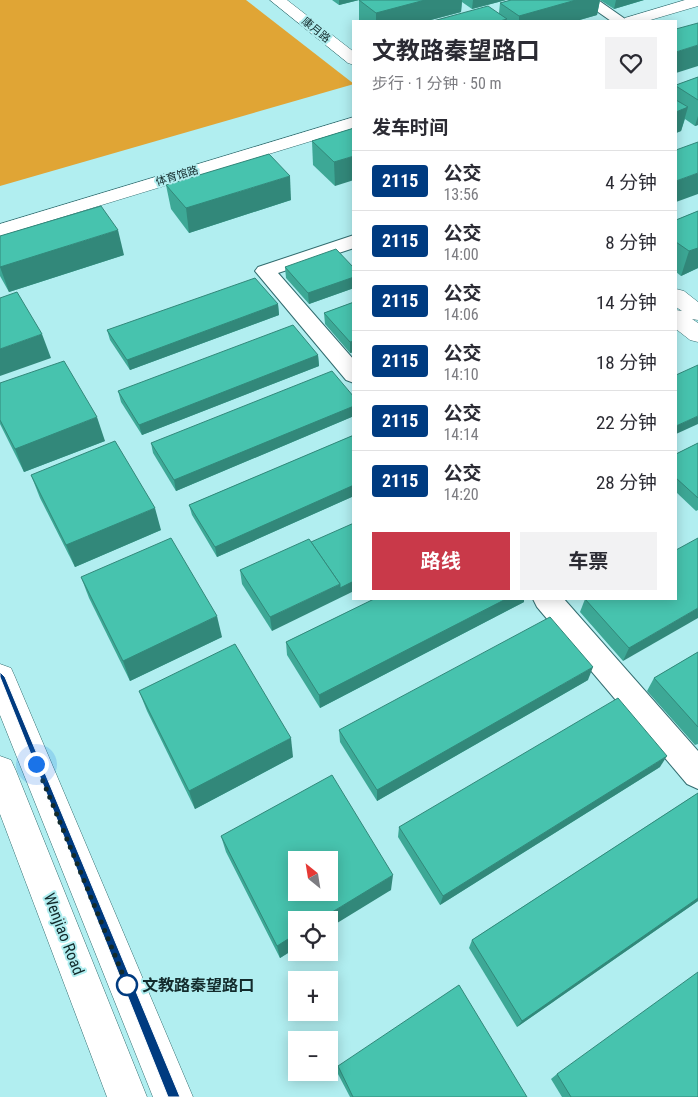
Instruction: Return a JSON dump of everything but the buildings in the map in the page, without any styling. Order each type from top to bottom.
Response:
[{"type":"main road","name":"康月路","points":[[278,0],[352,58]]},
{"type":"main road","name":"康月路","points":[[297,0],[352,42]]},
{"type":"main road","points":[[634,20],[698,1]]},
{"type":"main road","points":[[677,20],[698,14]]},
{"type":"main road","name":"体育馆路","points":[[0,212],[352,107]]},
{"type":"main road","name":"体育馆路","points":[[0,230],[352,123]]},
{"type":"main road","points":[[677,297],[698,313]]},
{"type":"main road","points":[[677,318],[698,335]]},
{"type":"main road","points":[[0,677],[173,1097]]},
{"type":"main road","name":"Wenjiao Road","points":[[0,771],[127,1097]]},
{"type":"street","points":[[588,0],[619,20]]},
{"type":"street","points":[[352,242],[265,271],[352,373]]},
{"type":"street","points":[[548,600],[698,774]]},
{"type":"shaded area","points":[[0,0],[246,0],[352,82],[352,85],[0,186]]},
{"type":"bus line","name":"2115","points":[[0,677],[173,1097]]},
{"type":"place","name":"文教路秦望路口","points":[[127,985]]},
{"type":"route","points":[[36,764],[130,992],[127,985]]}]
